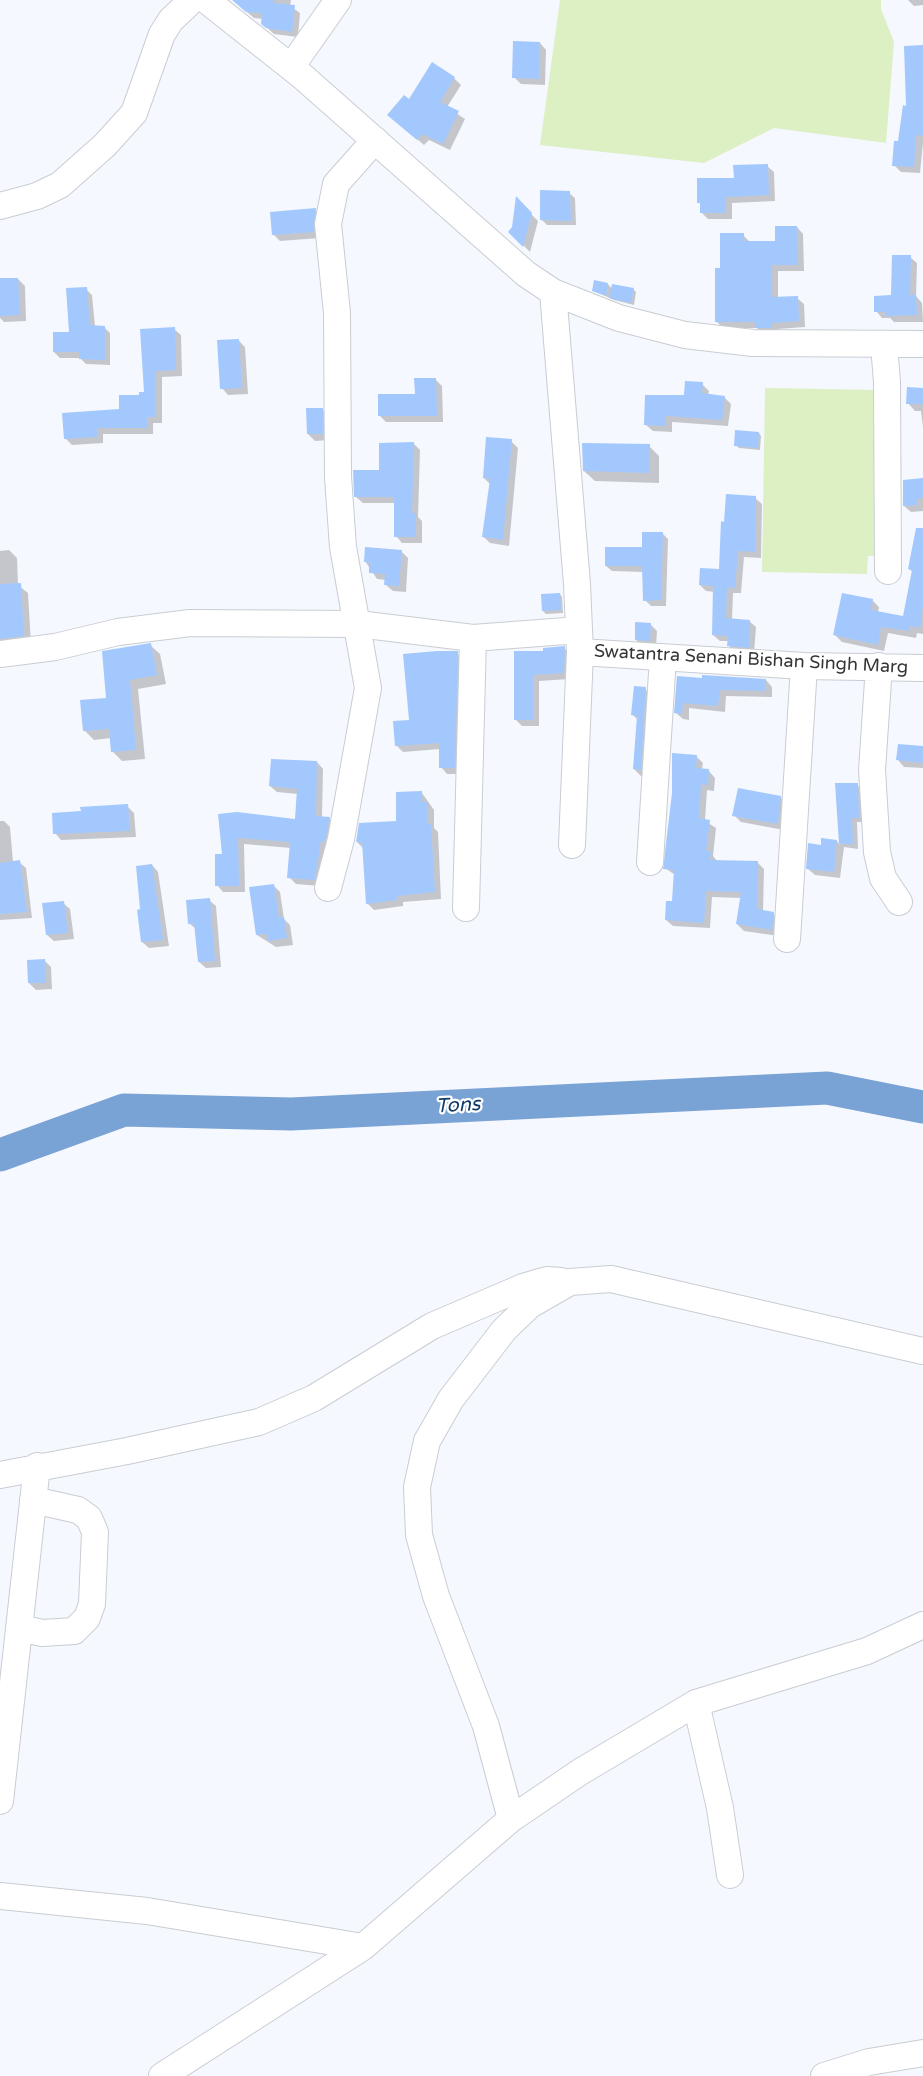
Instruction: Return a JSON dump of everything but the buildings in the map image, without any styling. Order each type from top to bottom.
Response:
[{"type":"street","points":[[0,206],[37,196],[60,184],[105,145],[134,113],[162,34],[171,20],[192,0]]},
{"type":"street","points":[[206,0],[291,67],[526,274],[553,292],[619,318],[685,335],[753,343],[923,344]]},
{"type":"street","points":[[291,67],[338,0]]},
{"type":"street","points":[[328,888],[341,839],[368,688],[343,547],[338,477],[337,313],[328,224],[336,184],[375,140]]},
{"type":"street","points":[[553,292],[579,641],[572,845]]},
{"type":"street","points":[[884,345],[887,382],[888,571]]},
{"type":"street","name":"Swatantra Senani Bishan Singh Marg","points":[[0,654],[55,648],[117,632],[190,623],[358,624],[473,638],[579,641],[663,657],[804,666],[923,668]]},
{"type":"street","points":[[466,908],[473,638]]},
{"type":"street","points":[[650,862],[663,657]]},
{"type":"street","points":[[787,939],[804,666]]},
{"type":"street","points":[[879,666],[872,770],[877,852],[883,878],[899,902]]},
{"type":"street","points":[[0,1475],[37,1466],[127,1451],[259,1422],[314,1398],[432,1326],[523,1287],[547,1280],[570,1282],[611,1279],[923,1352]]},
{"type":"street","points":[[511,1819],[486,1726],[435,1596],[418,1535],[417,1487],[427,1441],[451,1399],[482,1357],[504,1330],[530,1305],[570,1282]]},
{"type":"street","points":[[0,1801],[37,1466]]},
{"type":"street","points":[[20,1628],[42,1633],[74,1631],[87,1618],[92,1604],[95,1532],[89,1518],[78,1510],[33,1500]]},
{"type":"street","points":[[162,2076],[363,1947],[511,1819],[580,1772],[696,1703],[867,1651],[923,1624]]},
{"type":"street","points":[[696,1703],[720,1808],[730,1875]]},
{"type":"street","points":[[0,1896],[147,1911],[363,1947]]},
{"type":"street","points":[[824,2076],[869,2062],[923,2053]]},
{"type":"green space","points":[[560,0],[881,0],[881,9],[894,42],[886,143],[774,128],[704,163],[540,145]]},
{"type":"green space","points":[[765,388],[882,390],[880,556],[868,556],[867,574],[762,572]]},
{"type":"waterway","name":"Tons","points":[[0,1155],[124,1110],[291,1114],[827,1088],[923,1107]]}]
